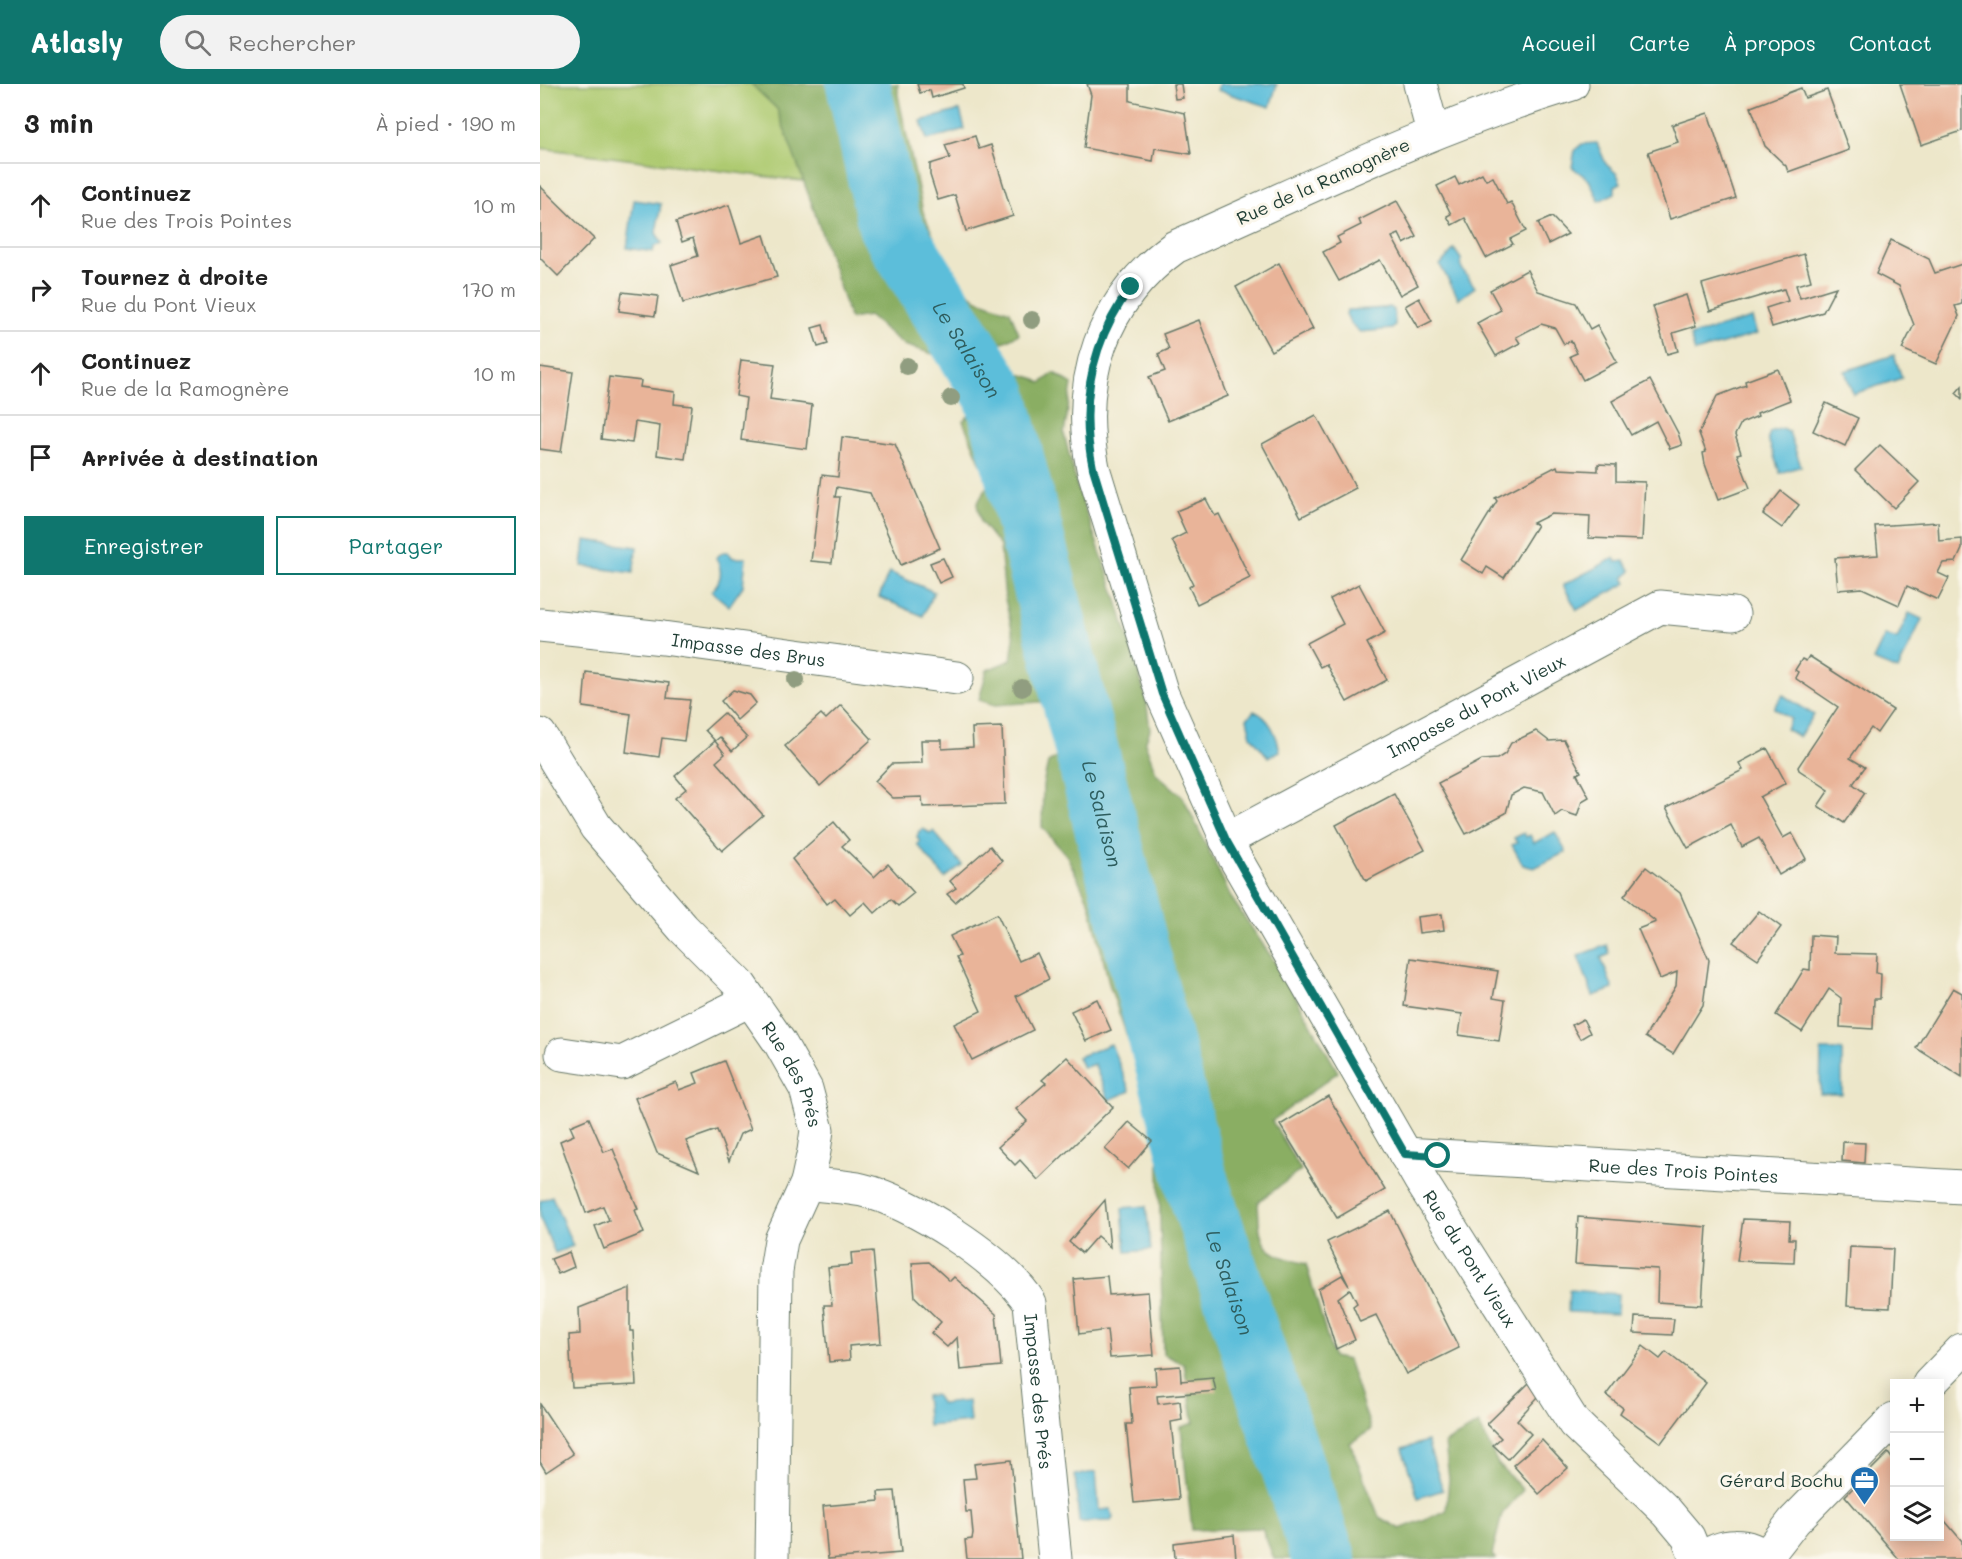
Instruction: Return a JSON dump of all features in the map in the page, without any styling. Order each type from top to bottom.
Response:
[{"type":"street","points":[[1420,84],[1433,132]]},
{"type":"street","name":"Rue de la Ramognère","points":[[1108,325],[1117,306],[1131,287],[1158,259],[1175,247],[1433,132],[1497,107],[1572,84]]},
{"type":"street","name":"Rue du Pont Vieux","points":[[1108,325],[1095,361],[1086,400],[1086,434],[1093,468],[1162,694],[1226,840],[1405,1154],[1575,1423],[1667,1512],[1688,1537],[1697,1559]]},
{"type":"street","name":"Impasse du Pont Vieux","points":[[1226,840],[1660,607],[1733,614]]},
{"type":"street","name":"Impasse des Brus","points":[[540,625],[651,636],[957,678]]},
{"type":"street","name":"Rue des Prés","points":[[540,735],[596,827],[683,928],[740,985],[780,1043],[806,1089],[813,1109],[817,1130],[807,1183],[782,1240],[776,1271],[772,1559]]},
{"type":"street","points":[[562,1054],[622,1063],[750,1000]]},
{"type":"street","name":"Rue des Trois Pointes","points":[[1405,1154],[1962,1187]]},
{"type":"street","name":"Impasse des Prés","points":[[807,1183],[862,1190],[898,1202],[966,1244],[1024,1293],[1030,1303],[1055,1559]]},
{"type":"street","points":[[1933,1379],[1962,1350]]},
{"type":"street","points":[[1702,1559],[1724,1547],[1738,1546],[1753,1550],[1767,1558],[1794,1521],[1890,1423]]},
{"type":"green space","points":[[540,84],[791,84],[809,182],[540,148]]},
{"type":"green space","points":[[751,84],[898,84],[898,95],[923,212],[952,280],[978,300],[1010,311],[1019,334],[962,363],[904,345],[869,316],[850,319],[813,207],[777,109]]},
{"type":"green space","points":[[1012,372],[1033,378],[1041,383],[1054,373],[1072,384],[1064,434],[1077,486],[1116,597],[1146,698],[1150,730],[1145,743],[1156,773],[1183,797],[1232,899],[1281,971],[1338,1072],[1272,1121],[1301,1170],[1258,1202],[1262,1238],[1271,1251],[1279,1256],[1306,1264],[1333,1357],[1348,1360],[1371,1430],[1350,1443],[1379,1517],[1400,1529],[1446,1511],[1449,1479],[1445,1443],[1479,1424],[1498,1464],[1523,1490],[1502,1514],[1492,1555],[1496,1559],[1274,1559],[1262,1528],[1192,1530],[1181,1427],[1194,1423],[1184,1364],[1163,1354],[1158,1125],[1110,987],[1090,904],[1067,856],[1042,827],[1043,785],[1048,763],[1078,743],[1068,700],[995,705],[979,700],[987,670],[1011,660],[1014,638],[1005,599],[1000,546],[981,522],[977,504],[989,483],[963,421],[973,412],[970,395]]},
{"type":"water","points":[[1219,84],[1277,84],[1270,107],[1217,90]]},
{"type":"water","points":[[960,110],[965,129],[927,140],[921,121]]},
{"type":"water","points":[[1597,143],[1606,164],[1617,174],[1621,183],[1615,186],[1615,193],[1599,201],[1589,180],[1572,167],[1575,150],[1582,144]]},
{"type":"water","points":[[634,200],[661,204],[656,233],[662,243],[654,247],[653,252],[627,248]]},
{"type":"water","points":[[1454,249],[1461,259],[1462,269],[1475,287],[1459,299],[1440,265]]},
{"type":"water","points":[[1390,307],[1394,310],[1395,325],[1392,329],[1360,332],[1351,324],[1346,314],[1347,310]]},
{"type":"water","points":[[1752,318],[1757,334],[1695,352],[1690,336]]},
{"type":"water","points":[[1894,355],[1902,378],[1853,394],[1845,371]]},
{"type":"water","points":[[1782,428],[1789,432],[1801,466],[1780,473],[1768,439],[1770,432]]},
{"type":"water","points":[[585,540],[637,547],[633,573],[582,566]]},
{"type":"water","points":[[723,552],[728,552],[733,558],[746,558],[743,586],[729,606],[711,591],[720,576],[720,567],[716,558]]},
{"type":"water","points":[[1614,558],[1616,562],[1624,561],[1631,571],[1624,578],[1627,583],[1577,610],[1563,585]]},
{"type":"water","points":[[889,572],[934,592],[923,616],[879,597]]},
{"type":"water","points":[[1909,613],[1922,619],[1898,670],[1873,660],[1885,635],[1897,639]]},
{"type":"water","points":[[1783,695],[1814,715],[1799,737],[1786,729],[1791,719],[1774,708]]},
{"type":"water","points":[[1254,711],[1272,727],[1280,751],[1268,757],[1251,736],[1247,719]]},
{"type":"water","points":[[923,829],[930,833],[933,831],[962,865],[945,878],[917,844],[920,842],[917,837],[919,831]]},
{"type":"water","points":[[1555,832],[1566,852],[1534,868],[1523,865],[1512,845],[1517,843],[1514,838],[1524,833],[1526,837],[1530,835],[1534,843]]},
{"type":"water","points":[[1607,945],[1610,954],[1601,958],[1613,989],[1593,996],[1578,956]]},
{"type":"water","points":[[1111,1044],[1130,1091],[1109,1100],[1094,1064],[1083,1068],[1078,1057]]},
{"type":"water","points":[[1821,1050],[1842,1050],[1842,1094],[1820,1094]]},
{"type":"water","points":[[552,1196],[573,1246],[555,1253],[540,1218],[540,1201]]},
{"type":"water","points":[[1146,1206],[1151,1250],[1126,1252],[1122,1208]]},
{"type":"water","points":[[1569,1290],[1618,1294],[1617,1314],[1568,1312]]},
{"type":"water","points":[[935,1395],[941,1404],[968,1401],[970,1422],[928,1426],[925,1396]]},
{"type":"water","points":[[1427,1441],[1443,1490],[1418,1498],[1402,1449]]},
{"type":"water","points":[[1096,1472],[1099,1510],[1111,1509],[1113,1518],[1111,1521],[1079,1522],[1075,1475]]},
{"type":"building","points":[[917,84],[963,84],[964,88],[932,98],[930,90],[920,93]]},
{"type":"building","points":[[1087,84],[1130,84],[1130,101],[1185,113],[1191,154],[1155,148],[1153,161],[1084,148],[1091,95]]},
{"type":"building","points":[[1173,84],[1181,84],[1183,98],[1175,99]]},
{"type":"building","points":[[1900,84],[1962,84],[1962,131],[1921,145]]},
{"type":"building","points":[[1801,88],[1805,98],[1827,90],[1849,150],[1788,172],[1786,166],[1765,146],[1751,107]]},
{"type":"building","points":[[1708,113],[1736,198],[1670,219],[1648,152],[1678,142],[1672,125]]},
{"type":"building","points":[[975,136],[979,149],[991,145],[1013,216],[966,231],[955,195],[938,200],[930,175],[930,164],[950,158],[945,145]]},
{"type":"building","points":[[1482,173],[1486,180],[1493,177],[1507,204],[1511,202],[1526,231],[1510,239],[1513,244],[1486,258],[1465,218],[1452,225],[1447,216],[1451,214],[1437,186],[1455,177],[1459,185]]},
{"type":"building","points":[[540,186],[594,239],[558,276],[540,258]]},
{"type":"building","points":[[1397,201],[1417,237],[1404,244],[1399,234],[1392,237],[1418,285],[1400,295],[1380,260],[1339,281],[1323,252],[1340,243],[1337,237],[1361,225],[1359,220]]},
{"type":"building","points":[[729,205],[741,243],[764,235],[777,277],[683,303],[671,265],[698,256],[693,238],[682,242],[676,222]]},
{"type":"building","points":[[1552,217],[1568,234],[1548,244],[1538,223]]},
{"type":"building","points":[[1891,240],[1929,259],[1935,273],[1962,264],[1962,304],[1955,306],[1959,316],[1936,364],[1902,349],[1914,325],[1899,286],[1876,274]]},
{"type":"building","points":[[1804,254],[1811,281],[1796,285],[1800,298],[1836,287],[1823,312],[1772,327],[1766,308],[1788,301],[1784,289],[1710,311],[1702,284]]},
{"type":"building","points":[[1279,263],[1313,329],[1271,351],[1236,287]]},
{"type":"building","points":[[1527,270],[1538,291],[1576,303],[1590,329],[1597,325],[1617,362],[1583,380],[1570,356],[1577,353],[1571,341],[1564,344],[1555,328],[1541,324],[1516,337],[1520,343],[1496,356],[1477,323],[1501,310],[1490,290]]},
{"type":"building","points":[[622,292],[658,296],[655,316],[619,311]]},
{"type":"building","points":[[1686,295],[1696,326],[1673,333],[1678,351],[1667,354],[1653,306]]},
{"type":"building","points":[[1419,298],[1432,321],[1418,328],[1405,306]]},
{"type":"building","points":[[1199,320],[1228,396],[1168,421],[1149,377],[1165,371],[1158,354],[1169,349],[1163,334]]},
{"type":"building","points":[[823,325],[828,344],[818,347],[812,328]]},
{"type":"building","points":[[741,360],[775,364],[770,399],[812,405],[807,449],[741,440],[746,398],[736,396]]},
{"type":"building","points":[[540,367],[573,372],[561,452],[540,449]]},
{"type":"building","points":[[1778,369],[1790,400],[1757,413],[1758,416],[1741,423],[1735,435],[1741,453],[1737,454],[1750,488],[1718,500],[1705,464],[1703,453],[1706,452],[1699,433],[1717,396],[1746,385],[1745,381]]},
{"type":"building","points":[[609,377],[641,381],[640,387],[675,392],[674,404],[692,406],[685,459],[657,455],[660,426],[635,422],[632,443],[601,439]]},
{"type":"building","points":[[1650,380],[1682,445],[1670,449],[1656,421],[1631,435],[1612,401]]},
{"type":"building","points":[[1962,386],[1962,399],[1956,393]]},
{"type":"building","points":[[1826,403],[1858,418],[1845,446],[1813,431]]},
{"type":"building","points":[[1316,415],[1356,488],[1301,517],[1262,444]]},
{"type":"building","points":[[842,437],[895,444],[940,548],[901,565],[870,493],[837,487],[835,497],[840,497],[832,563],[811,561],[822,475],[838,477]]},
{"type":"building","points":[[1880,445],[1919,482],[1894,508],[1855,470]]},
{"type":"building","points":[[1598,464],[1616,465],[1616,481],[1645,482],[1642,540],[1589,538],[1590,516],[1551,514],[1533,523],[1537,525],[1504,578],[1487,567],[1483,574],[1461,560],[1497,501],[1495,498],[1557,466],[1558,469],[1598,471]]},
{"type":"building","points":[[1781,491],[1799,505],[1782,528],[1763,514]]},
{"type":"building","points":[[1206,499],[1215,516],[1219,514],[1250,578],[1197,604],[1189,587],[1193,584],[1172,540],[1186,533],[1176,511]]},
{"type":"building","points":[[1938,522],[1939,541],[1962,539],[1962,549],[1956,562],[1943,563],[1938,573],[1949,578],[1938,600],[1907,586],[1899,605],[1862,588],[1838,590],[1835,558],[1878,555],[1875,526]]},
{"type":"building","points":[[943,558],[952,577],[939,583],[930,563]]},
{"type":"building","points":[[1359,584],[1385,633],[1367,643],[1387,680],[1347,702],[1326,664],[1320,667],[1307,643],[1343,624],[1330,599]]},
{"type":"building","points":[[1809,656],[1893,710],[1877,733],[1871,728],[1850,758],[1865,767],[1853,784],[1865,793],[1844,823],[1818,806],[1829,790],[1799,770],[1798,767],[1838,707],[1795,678],[1798,672],[1795,670],[1802,659],[1806,661]]},
{"type":"building","points":[[586,672],[669,683],[667,698],[690,700],[684,741],[662,738],[659,757],[626,752],[631,714],[583,707]]},
{"type":"building","points":[[733,690],[750,695],[756,703],[737,720],[721,701]]},
{"type":"building","points":[[841,705],[872,739],[820,786],[785,746],[821,714],[826,719]]},
{"type":"building","points":[[724,713],[747,738],[732,751],[720,737],[715,741],[705,730]]},
{"type":"building","points":[[1002,727],[1005,804],[923,807],[922,797],[893,798],[875,781],[891,764],[922,763],[921,740],[942,740],[942,749],[973,747],[972,728]]},
{"type":"building","points":[[1536,731],[1549,741],[1564,740],[1581,772],[1577,774],[1589,797],[1582,801],[1577,816],[1562,811],[1555,816],[1543,792],[1524,788],[1511,795],[1506,813],[1466,834],[1438,783],[1482,760],[1497,759],[1505,754],[1511,743]]},
{"type":"building","points":[[715,741],[725,754],[716,762],[763,815],[722,851],[675,798],[686,789],[675,776]]},
{"type":"building","points":[[1767,748],[1786,783],[1760,797],[1783,838],[1792,833],[1806,859],[1779,875],[1759,838],[1742,847],[1731,825],[1688,848],[1666,808],[1743,770],[1739,763]]},
{"type":"building","points":[[1394,794],[1425,850],[1366,881],[1336,825]]},
{"type":"building","points":[[834,822],[849,840],[842,846],[874,877],[888,864],[914,893],[898,906],[891,899],[875,913],[865,902],[850,915],[835,898],[827,904],[792,859]]},
{"type":"building","points":[[990,846],[1002,861],[955,902],[947,894],[956,888],[950,881]]},
{"type":"building","points":[[1646,867],[1680,893],[1709,960],[1703,1005],[1673,1054],[1645,1037],[1676,986],[1677,972],[1660,979],[1638,929],[1656,922],[1624,896]]},
{"type":"building","points":[[1759,911],[1781,927],[1758,959],[1733,942]]},
{"type":"building","points":[[997,914],[1019,961],[1037,953],[1049,979],[1016,996],[1033,1030],[972,1060],[954,1024],[981,1011],[956,957],[960,956],[950,936]]},
{"type":"building","points":[[1442,914],[1444,930],[1419,933],[1417,917]]},
{"type":"building","points":[[1811,935],[1836,937],[1835,953],[1877,954],[1876,973],[1881,974],[1880,999],[1874,999],[1873,1029],[1840,1027],[1841,998],[1829,989],[1802,1032],[1776,1015],[1804,969],[1810,970]]},
{"type":"building","points":[[1411,958],[1498,971],[1493,998],[1505,1000],[1499,1041],[1459,1035],[1462,1014],[1404,1006]]},
{"type":"building","points":[[1953,988],[1962,993],[1962,1077],[1916,1048]]},
{"type":"building","points":[[1097,999],[1111,1030],[1086,1041],[1071,1011]]},
{"type":"building","points":[[1583,1019],[1590,1033],[1580,1039],[1572,1025]]},
{"type":"building","points":[[1067,1057],[1113,1107],[1038,1180],[1020,1160],[1015,1165],[998,1147],[1027,1121],[1016,1109],[1046,1083],[1042,1080]]},
{"type":"building","points":[[724,1061],[751,1129],[740,1134],[729,1161],[717,1130],[686,1141],[699,1171],[657,1153],[635,1098],[676,1082],[679,1090],[698,1083],[694,1073]]},
{"type":"building","points":[[1328,1096],[1385,1190],[1337,1218],[1280,1125]]},
{"type":"building","points":[[589,1118],[604,1152],[613,1149],[638,1209],[635,1210],[644,1233],[604,1249],[595,1226],[609,1220],[603,1206],[586,1213],[560,1141],[574,1135],[570,1126]]},
{"type":"building","points":[[1129,1122],[1152,1141],[1128,1169],[1105,1149]]},
{"type":"building","points":[[1843,1142],[1865,1143],[1864,1163],[1842,1161]]},
{"type":"building","points":[[1105,1200],[1110,1247],[1097,1236],[1082,1253],[1069,1242]]},
{"type":"building","points":[[1390,1211],[1459,1348],[1406,1374],[1376,1315],[1360,1322],[1353,1306],[1357,1303],[1350,1289],[1338,1298],[1355,1340],[1336,1349],[1318,1289],[1342,1275],[1349,1286],[1327,1242]]},
{"type":"building","points":[[1578,1217],[1707,1227],[1702,1305],[1657,1302],[1658,1269],[1575,1264]]},
{"type":"building","points":[[1743,1219],[1790,1221],[1789,1239],[1795,1239],[1794,1263],[1737,1261]]},
{"type":"building","points":[[1850,1247],[1893,1249],[1890,1308],[1847,1306]]},
{"type":"building","points":[[873,1251],[881,1343],[849,1346],[850,1360],[829,1362],[824,1305],[832,1305],[828,1267],[852,1265],[851,1253]]},
{"type":"building","points":[[569,1252],[574,1267],[558,1274],[551,1259]]},
{"type":"building","points":[[929,1262],[950,1281],[954,1277],[996,1314],[1001,1366],[960,1370],[957,1337],[947,1347],[931,1333],[941,1322],[915,1297],[912,1263]]},
{"type":"building","points":[[1107,1276],[1109,1295],[1148,1292],[1154,1355],[1110,1358],[1107,1330],[1079,1334],[1074,1279]]},
{"type":"building","points":[[630,1288],[630,1331],[633,1331],[636,1385],[572,1388],[569,1335],[580,1334],[579,1308]]},
{"type":"building","points":[[1635,1317],[1674,1319],[1672,1335],[1634,1333]]},
{"type":"building","points":[[1643,1346],[1660,1359],[1666,1352],[1706,1383],[1661,1443],[1620,1413],[1623,1408],[1606,1395]]},
{"type":"building","points":[[1180,1366],[1181,1381],[1213,1378],[1216,1391],[1157,1396],[1158,1404],[1180,1401],[1182,1420],[1171,1422],[1179,1499],[1134,1503],[1126,1424],[1132,1424],[1129,1387],[1156,1385],[1155,1368]]},
{"type":"building","points":[[1529,1383],[1538,1397],[1517,1420],[1531,1434],[1508,1459],[1493,1445],[1501,1438],[1487,1424]]},
{"type":"building","points":[[540,1404],[573,1454],[546,1472],[540,1462]]},
{"type":"building","points":[[1542,1440],[1568,1468],[1539,1494],[1513,1465]]},
{"type":"building","points":[[1888,1453],[1890,1456],[1890,1541],[1944,1541],[1944,1520],[1962,1541],[1962,1559],[1899,1559],[1845,1496]]},
{"type":"building","points":[[1011,1460],[1021,1559],[967,1559],[965,1540],[972,1539],[973,1534],[971,1512],[966,1512],[963,1479],[976,1478],[974,1464]]},
{"type":"building","points":[[895,1491],[901,1553],[828,1559],[823,1506],[879,1501],[878,1492]]},
{"type":"building","points":[[1234,1535],[1236,1559],[1175,1559],[1174,1543]]},
{"type":"waterway","name":"Le Salaison","points":[[858,84],[890,226],[996,395],[1198,1187],[1324,1559]]},
{"type":"place","name":"Gérard Bochu","points":[[1864,1506]]},
{"type":"route","points":[[1131,287],[1117,306],[1095,361],[1086,400],[1086,434],[1093,468],[1162,694],[1235,858],[1405,1154],[1438,1156]]}]
